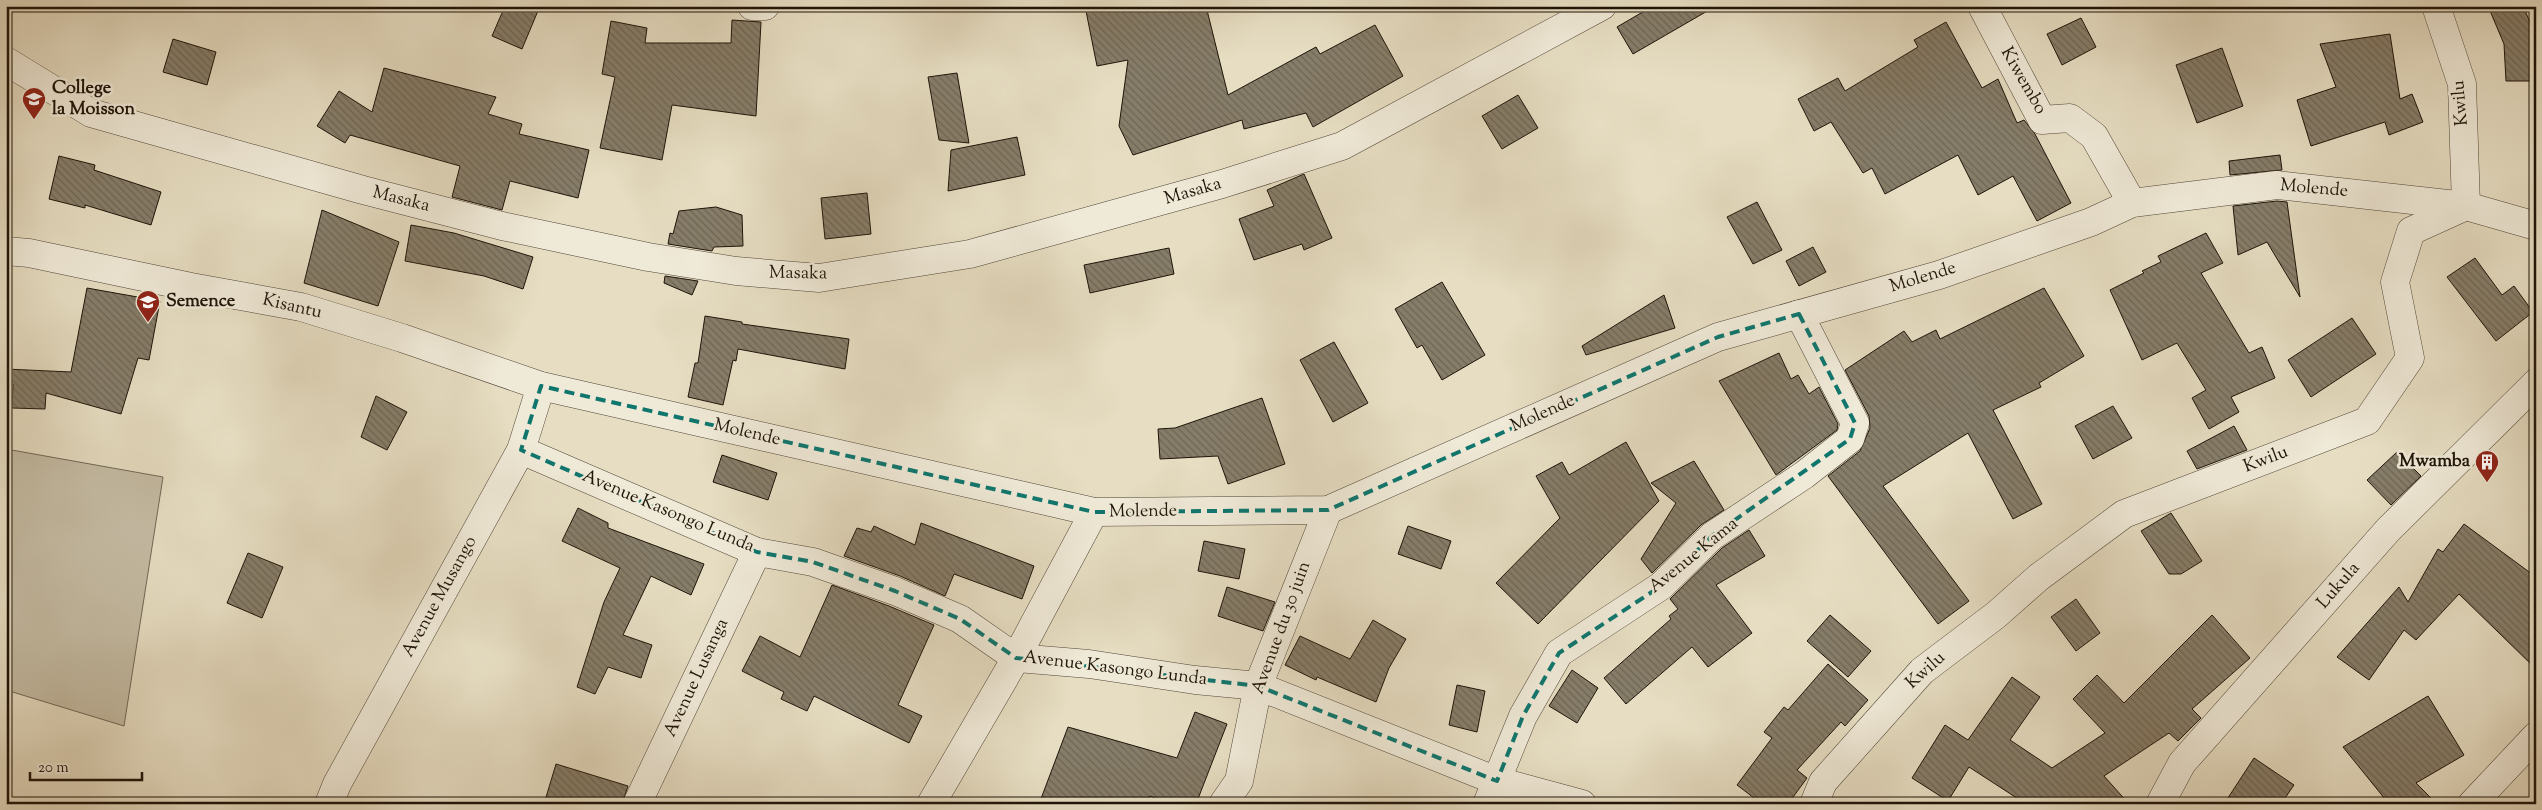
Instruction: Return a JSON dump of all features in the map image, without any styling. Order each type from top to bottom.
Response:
[{"type":"street","points":[[752,6],[766,6]]},
{"type":"street","name":"Masaka","points":[[6,61],[91,113],[363,190],[502,226],[648,257],[736,271],[819,278],[970,254],[1222,184],[1342,146],[1602,6]]},
{"type":"street","name":"Kiwembo","points":[[1982,6],[2042,120],[2070,118],[2094,136],[2132,203]]},
{"type":"street","name":"Kwilu","points":[[1814,804],[1823,782],[1922,671],[1996,615],[2039,577],[2124,514],[2367,421],[2410,358],[2395,282],[2411,231],[2466,206],[2462,84],[2436,6]]},
{"type":"street","name":"Molende","points":[[542,386],[1094,512],[1328,510],[1718,338],[1939,275],[2091,222],[2132,203],[2277,185],[2466,206],[2536,226]]},
{"type":"street","name":"Kisantu","points":[[6,251],[29,253],[191,287],[301,307],[542,386]]},
{"type":"street","name":"Avenue Kama","points":[[1492,792],[1523,716],[1559,653],[1661,586],[1712,536],[1804,475],[1850,439],[1855,423],[1799,314]]},
{"type":"street","name":"Lukula","points":[[2160,804],[2182,763],[2388,530],[2536,383]]},
{"type":"street","name":"Avenue Musango","points":[[329,804],[337,784],[521,450],[542,386]]},
{"type":"street","name":"Avenue Kasongo Lunda","points":[[521,450],[757,552],[812,562],[895,591],[960,618],[1016,658],[1089,664],[1195,680],[1258,686],[1492,792],[1582,804]]},
{"type":"street","name":"Avenue du 30 juin","points":[[1223,804],[1240,782],[1258,686],[1328,510]]},
{"type":"street","points":[[931,804],[1016,658],[1094,512]]},
{"type":"street","name":"Avenue Lusanga","points":[[637,804],[757,552]]},
{"type":"street","points":[[2472,804],[2536,736]]},
{"type":"highlighted area","points":[[1799,314],[1855,423],[1850,439],[1712,536],[1661,586],[1559,653],[1523,716],[1497,781],[1258,686],[1016,658],[960,619],[895,591],[813,562],[757,552],[521,450],[541,386],[1094,512],[1328,510],[1718,337]]},
{"type":"shaded area","points":[[6,449],[163,477],[124,726],[6,690]]},
{"type":"building","points":[[505,6],[540,6],[522,49],[492,36]]},
{"type":"building","points":[[1085,6],[1206,6],[1228,95],[1316,47],[1320,54],[1375,25],[1403,76],[1313,127],[1306,113],[1244,129],[1242,120],[1133,155],[1119,126],[1128,60],[1097,66]]},
{"type":"building","points":[[1653,6],[1716,6],[1633,54],[1617,27]]},
{"type":"building","points":[[2488,6],[2523,6],[2536,36],[2536,81],[2506,81],[2504,44]]},
{"type":"building","points":[[2081,18],[2096,47],[2062,65],[2047,34]]},
{"type":"building","points":[[732,20],[761,22],[756,116],[672,105],[662,160],[600,148],[615,77],[602,74],[611,21],[647,28],[645,43],[731,43]]},
{"type":"building","points":[[1946,22],[1982,88],[1998,79],[2017,123],[2024,120],[2035,134],[2071,203],[2037,221],[2013,176],[1978,195],[1958,155],[1885,194],[1872,168],[1863,173],[1831,122],[1814,131],[1798,99],[1838,78],[1845,91],[1918,47],[1914,40]]},
{"type":"building","points":[[2390,34],[2400,99],[2412,94],[2423,122],[2389,135],[2385,122],[2311,146],[2297,100],[2336,87],[2320,44]]},
{"type":"building","points":[[173,39],[216,52],[207,85],[163,72]]},
{"type":"building","points":[[2222,48],[2243,106],[2197,123],[2176,65]]},
{"type":"building","points":[[384,68],[496,97],[488,114],[522,124],[519,134],[589,150],[578,198],[510,181],[502,210],[452,197],[460,166],[350,135],[345,143],[317,126],[339,91],[372,112]]},
{"type":"building","points":[[957,73],[969,143],[939,140],[928,77]]},
{"type":"building","points":[[1518,95],[1538,128],[1502,149],[1482,116]]},
{"type":"building","points":[[1017,137],[1025,175],[948,191],[951,150]]},
{"type":"building","points":[[2280,155],[2282,170],[2230,175],[2229,161]]},
{"type":"building","points":[[59,156],[95,165],[94,170],[161,192],[151,225],[85,205],[85,208],[49,199]]},
{"type":"building","points":[[1304,174],[1332,238],[1304,250],[1302,244],[1254,260],[1239,219],[1274,206],[1267,190]]},
{"type":"building","points":[[867,193],[871,234],[825,239],[821,198]]},
{"type":"building","points":[[2277,201],[2287,202],[2300,297],[2267,242],[2238,255],[2233,206]]},
{"type":"building","points":[[1757,202],[1782,250],[1753,264],[1727,217]]},
{"type":"building","points":[[716,207],[742,215],[743,246],[714,247],[712,251],[668,244],[670,233],[673,234],[679,211]]},
{"type":"building","points":[[322,210],[399,242],[378,306],[304,283]]},
{"type":"building","points":[[411,225],[454,233],[533,257],[523,289],[484,276],[405,261]]},
{"type":"building","points":[[2206,233],[2223,263],[2201,273],[2249,353],[2262,347],[2275,378],[2231,397],[2239,412],[2209,429],[2192,398],[2206,390],[2177,343],[2142,360],[2110,290],[2161,262],[2158,256]]},
{"type":"building","points":[[1813,247],[1826,272],[1799,286],[1786,261]]},
{"type":"building","points":[[1169,248],[1174,274],[1090,293],[1084,265]]},
{"type":"building","points":[[2475,258],[2502,295],[2514,286],[2533,312],[2496,341],[2447,277]]},
{"type":"building","points":[[665,276],[698,281],[692,295],[664,283]]},
{"type":"building","points":[[1442,282],[1485,355],[1442,380],[1422,345],[1417,348],[1395,309]]},
{"type":"building","points":[[87,288],[160,301],[149,360],[138,358],[121,414],[46,393],[45,409],[12,408],[13,384],[6,382],[6,369],[71,372]]},
{"type":"building","points":[[2044,288],[2084,356],[2039,383],[2041,387],[1993,410],[2042,504],[2013,519],[1968,433],[1883,486],[1969,601],[1938,624],[1828,476],[1860,451],[1870,428],[1869,416],[1845,370],[1904,331],[1912,342],[1936,330],[1940,339]]},
{"type":"building","points":[[1664,295],[1675,328],[1586,355],[1582,346]]},
{"type":"building","points":[[705,316],[742,322],[742,324],[849,339],[845,369],[738,349],[736,361],[733,360],[723,405],[688,397],[695,363],[698,363]]},
{"type":"building","points":[[2352,318],[2376,354],[2311,397],[2288,360]]},
{"type":"building","points":[[1334,342],[1368,403],[1333,422],[1300,360]]},
{"type":"building","points":[[1779,353],[1791,379],[1798,375],[1809,394],[1819,387],[1838,424],[1837,430],[1776,475],[1719,381]]},
{"type":"building","points":[[376,396],[407,412],[387,450],[361,437]]},
{"type":"building","points":[[1262,398],[1285,464],[1228,484],[1218,456],[1160,459],[1158,429],[1175,428]]},
{"type":"building","points":[[2113,406],[2132,438],[2093,459],[2075,426]]},
{"type":"building","points":[[2234,426],[2247,450],[2197,469],[2187,451]]},
{"type":"building","points":[[1626,442],[1659,501],[1538,624],[1496,583],[1560,518],[1536,476],[1562,462],[1569,475]]},
{"type":"building","points":[[2397,452],[2421,476],[2391,505],[2367,480]]},
{"type":"building","points":[[722,455],[777,473],[768,500],[713,482]]},
{"type":"building","points":[[1694,461],[1724,510],[1701,525],[1652,573],[1641,559],[1676,503],[1651,483]]},
{"type":"building","points":[[578,508],[608,523],[608,528],[704,564],[691,595],[651,576],[623,635],[652,645],[641,678],[608,667],[595,694],[577,687],[604,602],[620,568],[562,541]]},
{"type":"building","points":[[2171,513],[2202,561],[2181,574],[2169,574],[2141,531]]},
{"type":"building","points":[[921,523],[1034,566],[1022,599],[954,574],[945,596],[900,576],[844,556],[857,528],[871,532],[874,526],[915,545]]},
{"type":"building","points":[[2464,524],[2536,577],[2536,669],[2459,594],[2416,640],[2404,630],[2369,680],[2337,657],[2399,587],[2408,602],[2438,549],[2443,552]]},
{"type":"building","points":[[1408,526],[1451,541],[1441,569],[1398,554]]},
{"type":"building","points":[[1749,530],[1765,556],[1716,585],[1752,633],[1708,667],[1692,647],[1626,704],[1604,678],[1671,619],[1669,616],[1678,609],[1670,599],[1722,548]]},
{"type":"building","points":[[1204,541],[1245,549],[1239,579],[1198,571]]},
{"type":"building","points":[[248,553],[283,567],[262,618],[227,603]]},
{"type":"building","points":[[832,585],[934,625],[898,705],[922,716],[909,743],[814,696],[807,711],[781,699],[784,692],[742,671],[760,636],[800,657]]},
{"type":"building","points":[[1227,587],[1275,602],[1263,631],[1218,616]]},
{"type":"building","points":[[2076,599],[2100,633],[2076,651],[2051,617]]},
{"type":"building","points":[[1830,615],[1871,651],[1848,677],[1807,641]]},
{"type":"building","points":[[2212,615],[2250,658],[2192,709],[2201,718],[2178,741],[2169,733],[2104,776],[2129,804],[2026,804],[1969,767],[1948,801],[1912,778],[1945,725],[1968,740],[2012,677],[2040,697],[2010,740],[2052,768],[2105,733],[2073,699],[2097,675],[2124,703]]},
{"type":"building","points":[[1373,620],[1406,639],[1389,668],[1376,702],[1317,677],[1316,680],[1285,665],[1300,636],[1350,659]]},
{"type":"building","points":[[1828,664],[1868,700],[1845,726],[1841,722],[1797,770],[1807,778],[1788,804],[1762,804],[1737,785],[1772,738],[1764,732],[1784,707],[1788,710]]},
{"type":"building","points":[[1572,670],[1598,688],[1577,723],[1549,706]]},
{"type":"building","points":[[1457,685],[1485,691],[1477,732],[1449,725]]},
{"type":"building","points":[[2428,696],[2464,755],[2416,783],[2437,804],[2389,804],[2343,747]]},
{"type":"building","points":[[1195,712],[1227,724],[1196,804],[1170,804],[1150,796],[1146,804],[1039,804],[1068,727],[1177,758]]},
{"type":"building","points":[[2254,758],[2294,785],[2281,804],[2224,804]]},
{"type":"building","points":[[556,764],[628,786],[622,804],[544,804]]},
{"type":"place","name":"College la Moisson","points":[[34,120]]},
{"type":"place","name":"Semence","points":[[148,323]]},
{"type":"place","name":"Mwamba","points":[[2487,483]]}]
